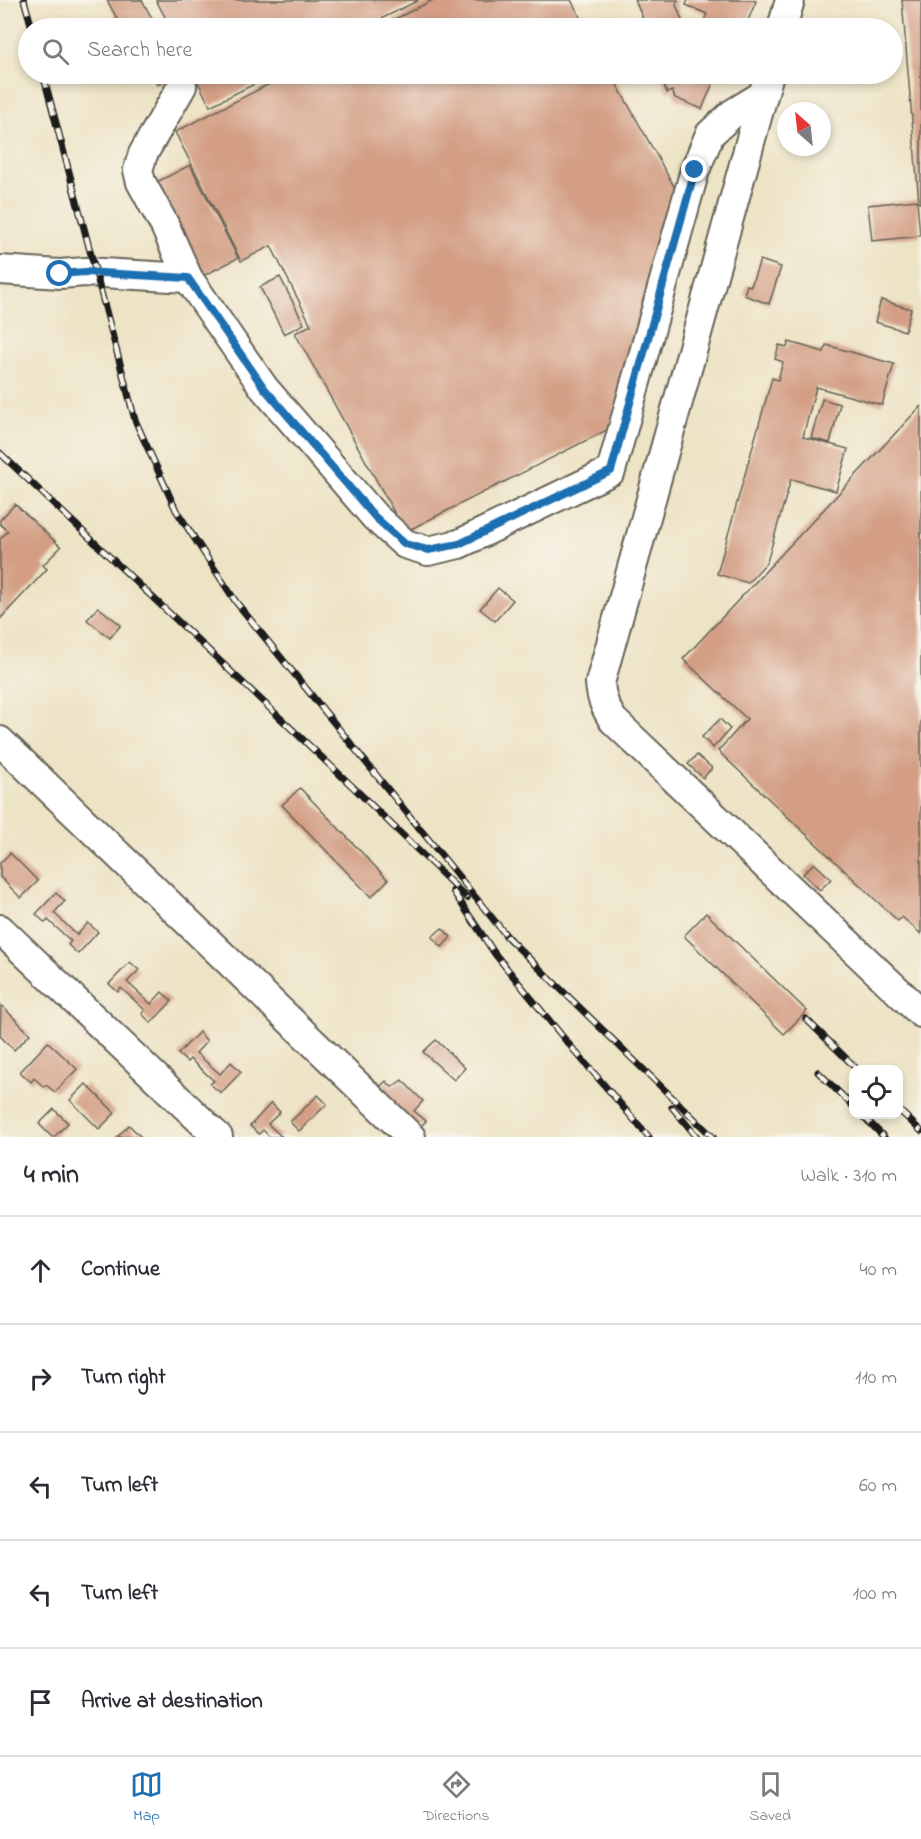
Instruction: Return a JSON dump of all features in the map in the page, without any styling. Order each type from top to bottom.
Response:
[{"type":"street","points":[[785,18],[790,0]]},
{"type":"street","points":[[611,471],[695,170],[710,134],[766,84]]},
{"type":"street","points":[[766,84],[600,683],[601,697],[613,720],[921,1013]]},
{"type":"street","points":[[182,86],[143,154],[138,170],[141,183],[165,226],[188,278],[264,388],[375,517],[405,544],[428,550],[459,544],[611,471],[656,482]]},
{"type":"street","points":[[0,270],[188,278]]},
{"type":"street","points":[[0,741],[411,1137]]},
{"type":"street","points":[[0,929],[218,1137]]},
{"type":"building","points":[[107,0],[142,0],[152,18],[117,18]]},
{"type":"building","points":[[156,0],[419,0],[383,18],[166,18]]},
{"type":"building","points":[[433,0],[571,0],[581,18],[397,18]]},
{"type":"building","points":[[635,0],[678,0],[676,5],[681,18],[643,18]]},
{"type":"building","points":[[688,0],[756,1],[749,18],[705,18],[707,14],[686,5]]},
{"type":"building","points":[[902,0],[921,0],[921,203],[919,203]]},
{"type":"building","points":[[199,84],[255,84],[210,106]]},
{"type":"building","points":[[269,84],[617,84],[681,199],[609,429],[405,532],[295,333],[311,325],[271,246],[241,261],[175,132]]},
{"type":"building","points":[[664,84],[713,84],[702,109],[675,98],[672,91],[667,93]]},
{"type":"building","points":[[190,165],[238,258],[201,277],[153,184]]},
{"type":"building","points":[[917,200],[920,236],[872,241],[868,205]]},
{"type":"building","points":[[760,260],[781,267],[769,304],[744,295],[747,285],[751,286]]},
{"type":"building","points":[[280,277],[304,324],[284,334],[260,287]]},
{"type":"building","points":[[881,300],[911,309],[905,331],[875,322]]},
{"type":"building","points":[[789,342],[824,352],[826,345],[894,364],[882,405],[816,387],[803,437],[848,449],[836,491],[791,479],[767,562],[748,583],[717,574],[772,378],[778,380],[783,362],[775,359],[779,345],[787,347]]},
{"type":"building","points":[[822,399],[840,404],[830,443],[811,438]]},
{"type":"building","points":[[921,406],[921,934],[902,917],[898,921],[718,751],[747,719],[683,659]]},
{"type":"building","points":[[15,504],[61,547],[43,565],[47,569],[0,619],[0,539],[8,531],[0,524],[0,520]]},
{"type":"building","points":[[498,588],[513,600],[495,621],[480,609]]},
{"type":"building","points":[[98,607],[121,625],[110,638],[87,620]]},
{"type":"building","points":[[720,719],[730,729],[713,748],[702,737]]},
{"type":"building","points":[[697,755],[712,768],[703,778],[688,764]]},
{"type":"building","points":[[300,788],[388,880],[371,897],[282,805]]},
{"type":"building","points":[[10,853],[38,881],[21,898],[0,877],[0,863]]},
{"type":"building","points":[[814,863],[831,879],[820,890],[803,874]]},
{"type":"building","points":[[56,893],[65,901],[54,913],[77,935],[88,923],[98,932],[78,954],[68,945],[71,941],[48,920],[45,923],[36,914]]},
{"type":"building","points":[[706,913],[807,1011],[784,1034],[684,936]]},
{"type":"building","points":[[442,928],[451,937],[442,947],[432,937]]},
{"type":"building","points":[[130,962],[139,970],[127,982],[151,1004],[162,992],[172,1001],[151,1023],[142,1014],[145,1010],[121,988],[118,992],[109,984]]},
{"type":"building","points":[[1,1005],[30,1034],[14,1050],[0,1036]]},
{"type":"building","points":[[199,1032],[207,1041],[196,1053],[220,1074],[231,1062],[241,1072],[221,1093],[210,1084],[214,1081],[190,1059],[187,1062],[178,1054]]},
{"type":"building","points":[[436,1040],[465,1068],[454,1080],[423,1052]]},
{"type":"building","points":[[48,1042],[77,1069],[55,1092],[46,1085],[44,1087],[34,1078],[31,1082],[20,1072]]},
{"type":"building","points":[[402,1080],[423,1101],[414,1111],[426,1121],[412,1135],[371,1095],[386,1081],[392,1087]]},
{"type":"building","points":[[86,1084],[115,1113],[99,1129],[70,1100]]},
{"type":"building","points":[[318,1095],[327,1104],[299,1131],[290,1122]]},
{"type":"building","points":[[271,1103],[280,1112],[268,1124],[282,1137],[270,1137],[263,1130],[259,1134],[250,1126]]},
{"type":"building","points":[[54,1109],[68,1123],[52,1137],[39,1124]]},
{"type":"building","points":[[129,1125],[141,1137],[117,1137]]},
{"type":"railway","points":[[24,0],[29,18]]},
{"type":"railway","points":[[46,84],[135,420],[176,510],[236,602],[510,940]]},
{"type":"railway","points":[[0,453],[467,898]]},
{"type":"railway","points":[[453,891],[495,954],[649,1137]]},
{"type":"railway","points":[[506,936],[713,1137]]},
{"type":"railway","points":[[806,1019],[853,1065]]},
{"type":"railway","points":[[818,1072],[849,1102]]},
{"type":"railway","points":[[672,1107],[697,1137]]},
{"type":"railway","points":[[903,1114],[921,1131]]},
{"type":"railway","points":[[866,1119],[884,1137]]},
{"type":"route","points":[[60,274],[85,272],[188,278],[264,388],[375,517],[405,544],[428,550],[459,544],[611,471],[695,170]]}]
